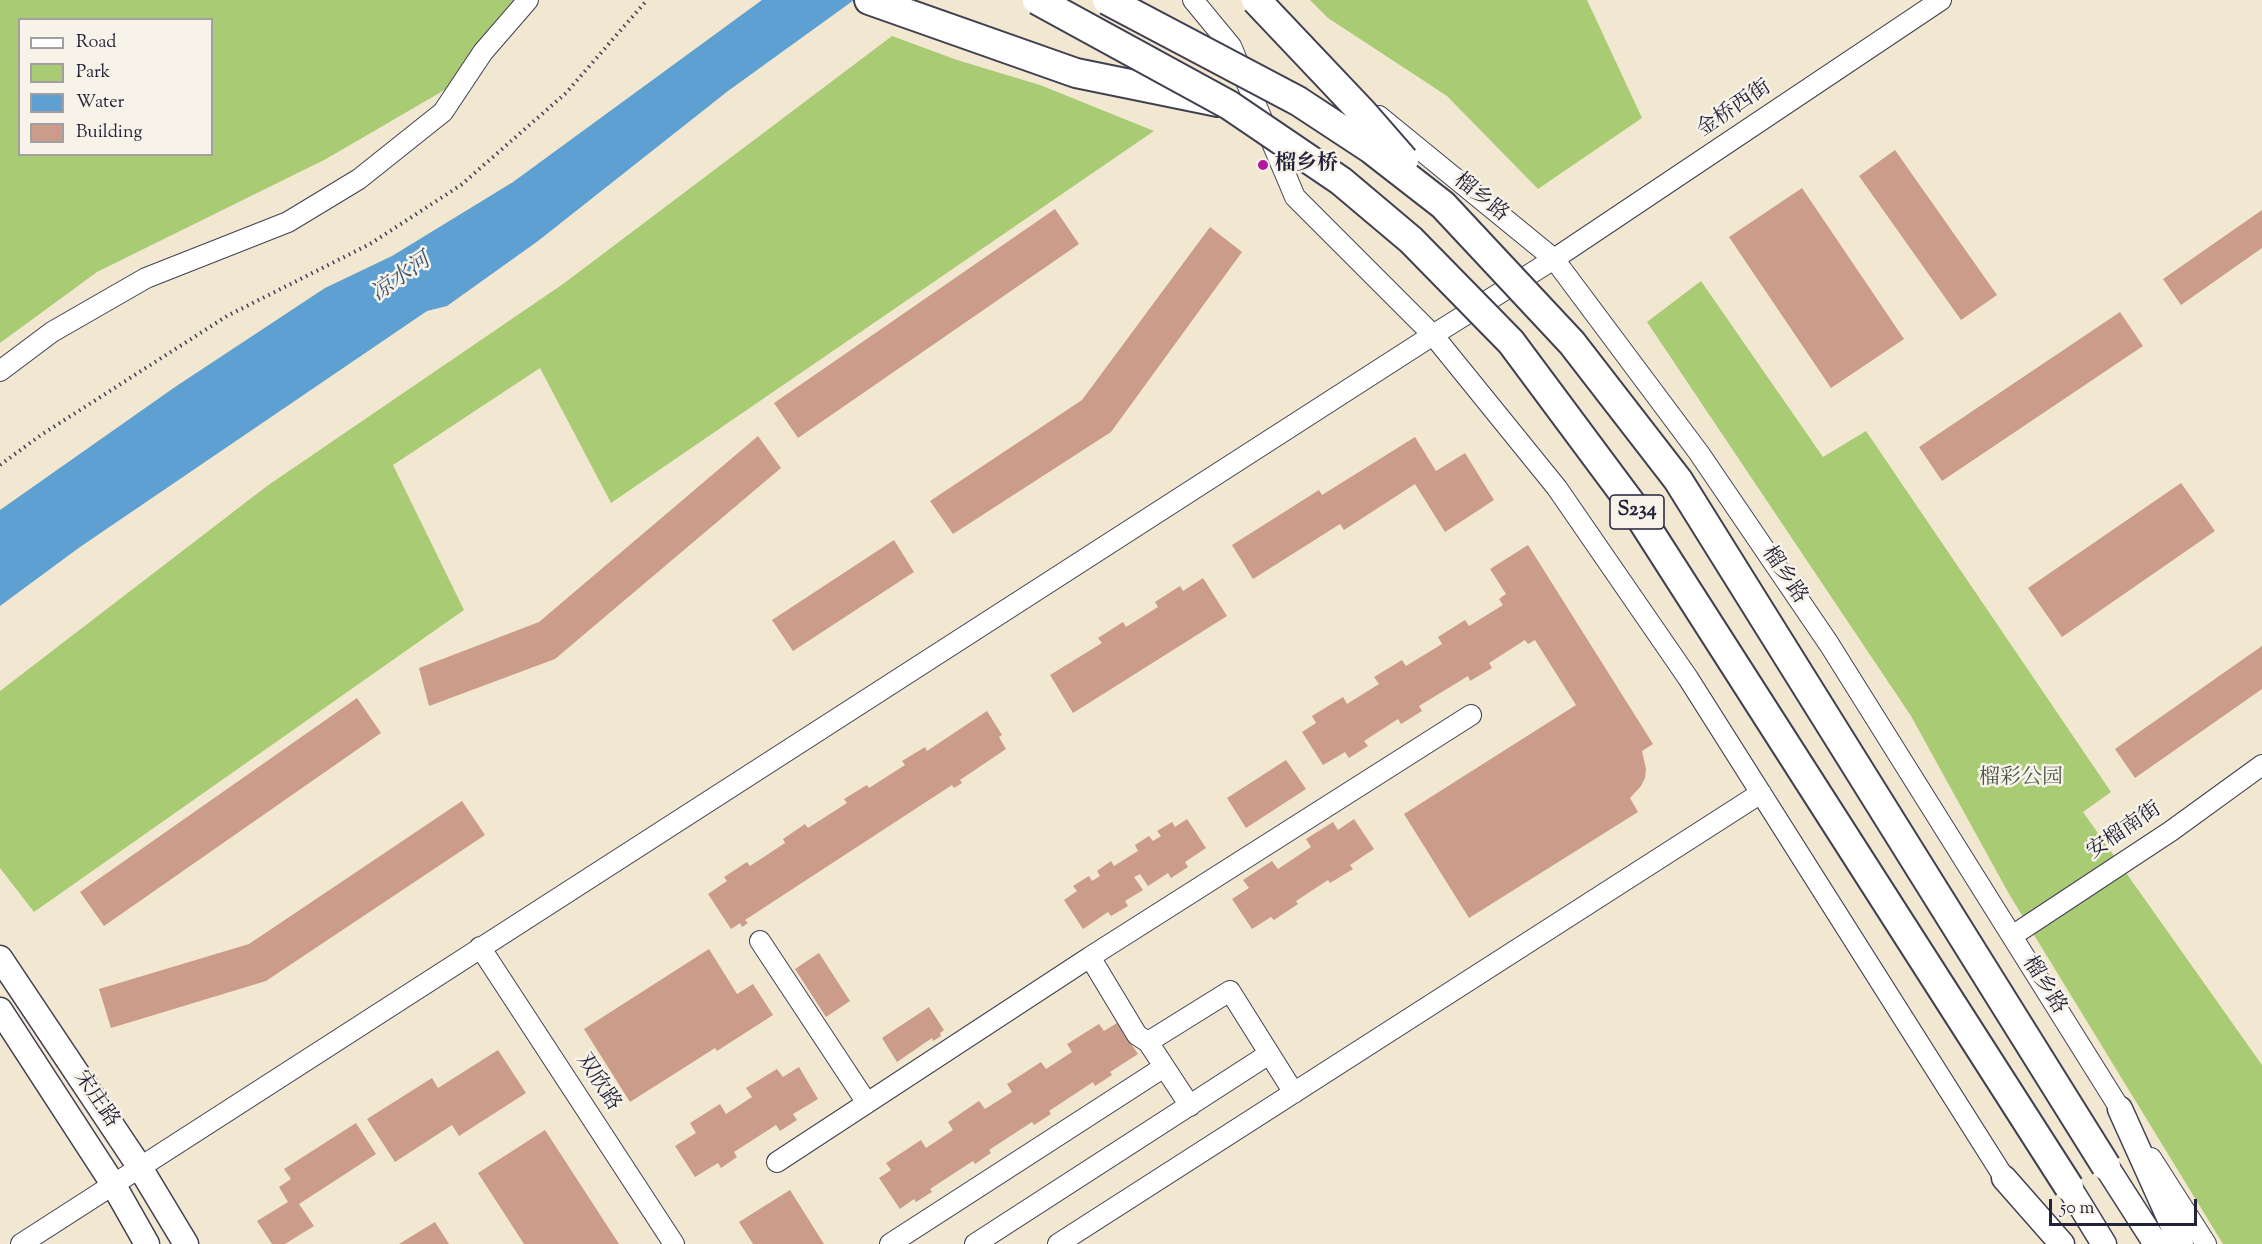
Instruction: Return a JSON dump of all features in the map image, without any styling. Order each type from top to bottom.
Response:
[{"type":"highway","points":[[869,0],[1076,73],[1229,105]]},
{"type":"highway","name":"S234","points":[[1037,0],[1229,105],[1341,181],[1411,240],[1511,342],[1633,506],[2068,1187]]},
{"type":"highway","name":"榴乡路","points":[[1107,0],[1298,101],[1371,149],[1443,205],[1572,343],[1678,480],[2106,1166]]},
{"type":"highway","points":[[1256,0],[1363,113],[1443,205]]},
{"type":"main road","name":"宋庄路","points":[[0,958],[139,1166],[186,1244]]},
{"type":"main road","name":"宋庄路","points":[[0,1010],[113,1184],[147,1244]]},
{"type":"main road","points":[[2120,1109],[2181,1244]]},
{"type":"main road","name":"榴乡路","points":[[2106,1166],[2156,1244]]},
{"type":"main road","points":[[2004,1178],[2062,1244]]},
{"type":"main road","points":[[2068,1187],[2104,1244]]},
{"type":"street","points":[[0,371],[52,332],[146,278],[288,222],[359,179],[443,112],[483,52],[528,0]]},
{"type":"street","points":[[1193,0],[1231,46],[1295,197],[1433,335],[1557,488],[1688,678],[2045,1244]]},
{"type":"street","name":"榴乡路","points":[[1249,0],[1325,72],[1554,259],[1699,453],[1830,644],[2206,1244]]},
{"type":"street","name":"金桥西街","points":[[21,1244],[139,1166],[1554,259],[1941,0]]},
{"type":"street","points":[[777,1162],[1090,957],[1471,715]]},
{"type":"street","name":"安榴南街","points":[[2012,936],[2171,831],[2262,765]]},
{"type":"street","points":[[1058,1244],[1761,793]]},
{"type":"street","points":[[760,941],[867,1104]]},
{"type":"street","name":"双欣路","points":[[480,947],[674,1244]]},
{"type":"street","points":[[1090,957],[1137,1035],[1148,1042],[1190,1106]]},
{"type":"street","points":[[1148,1042],[1230,991],[1294,1093]]},
{"type":"street","points":[[975,1244],[1269,1054]]},
{"type":"street","points":[[890,1244],[1164,1067]]},
{"type":"path","points":[[0,465],[41,435],[227,315],[370,244],[461,185],[566,93],[647,0]]},
{"type":"green space","points":[[0,0],[521,0],[484,67],[326,159],[97,272],[0,343]]},
{"type":"green space","points":[[1310,0],[1587,0],[1642,118],[1538,189],[1447,96],[1328,18]]},
{"type":"green space","points":[[892,36],[957,60],[1040,85],[1154,131],[611,503],[540,368],[393,465],[464,610],[34,912],[0,868],[0,691],[267,486],[563,284]]},
{"type":"green space","name":"榴彩公园","points":[[1701,281],[1823,457],[1866,431],[2111,792],[2083,812],[2262,1065],[2262,1244],[2223,1244],[2009,894],[1911,716],[1647,322]]},
{"type":"water","name":"凉水河","points":[[762,0],[854,0],[728,91],[538,241],[447,306],[427,311],[80,547],[0,606],[0,510],[175,387],[325,288],[392,256],[513,182]]},
{"type":"building","points":[[1895,150],[1997,295],[1961,320],[1859,176]]},
{"type":"building","points":[[1802,188],[1904,339],[1831,388],[1729,237]]},
{"type":"building","points":[[1055,209],[1079,244],[798,438],[774,403]]},
{"type":"building","points":[[2262,210],[2262,248],[2181,305],[2163,279]]},
{"type":"building","points":[[1210,227],[1242,252],[1111,432],[953,534],[930,501],[1082,400]]},
{"type":"building","points":[[2120,312],[2143,346],[1942,481],[1919,447]]},
{"type":"building","points":[[758,436],[781,468],[555,659],[429,706],[419,668],[539,622]]},
{"type":"building","points":[[1415,437],[1436,471],[1465,453],[1494,500],[1445,532],[1415,484],[1344,530],[1340,524],[1253,579],[1232,545],[1319,490],[1322,495]]},
{"type":"building","points":[[2181,483],[2215,531],[2062,637],[2028,588]]},
{"type":"building","points":[[894,540],[914,572],[793,651],[772,620]]},
{"type":"building","points":[[1528,545],[1653,744],[1642,751],[1646,769],[1645,778],[1630,798],[1638,812],[1469,918],[1404,814],[1576,705],[1535,640],[1528,644],[1525,640],[1489,663],[1492,668],[1470,681],[1468,676],[1419,706],[1422,711],[1401,724],[1398,719],[1364,741],[1368,746],[1349,758],[1345,752],[1323,765],[1302,732],[1316,723],[1312,716],[1343,697],[1347,704],[1379,684],[1374,677],[1402,660],[1406,666],[1442,644],[1438,637],[1465,620],[1469,626],[1503,605],[1499,599],[1506,594],[1490,569]]},
{"type":"building","points":[[1203,578],[1227,616],[1073,713],[1050,675],[1102,643],[1098,638],[1123,622],[1126,627],[1158,607],[1155,602],[1180,586],[1183,591]]},
{"type":"building","points":[[2262,646],[2262,689],[2135,778],[2115,749]]},
{"type":"building","points":[[357,698],[381,733],[104,926],[80,892]]},
{"type":"building","points":[[987,711],[1002,735],[999,737],[1006,749],[960,780],[962,783],[954,788],[952,785],[745,920],[748,923],[742,927],[740,923],[731,929],[708,894],[727,881],[724,877],[747,862],[750,866],[785,843],[783,839],[805,824],[808,828],[847,803],[844,799],[867,785],[869,788],[905,765],[902,761],[925,747],[927,751]]},
{"type":"building","points":[[1286,760],[1306,789],[1246,828],[1227,798]]},
{"type":"building","points":[[462,801],[485,835],[266,981],[111,1028],[99,989],[249,944]]},
{"type":"building","points":[[1187,819],[1206,848],[1185,862],[1188,867],[1171,878],[1168,873],[1148,886],[1140,874],[1134,877],[1143,890],[1125,901],[1128,906],[1111,916],[1108,912],[1083,929],[1064,900],[1077,891],[1073,886],[1089,876],[1092,881],[1100,876],[1097,871],[1111,861],[1114,866],[1138,851],[1135,845],[1149,836],[1153,841],[1161,836],[1157,831],[1172,822],[1175,827]]},
{"type":"building","points":[[1354,819],[1374,849],[1350,865],[1353,869],[1330,883],[1328,880],[1296,901],[1298,904],[1274,920],[1271,917],[1252,929],[1232,899],[1249,888],[1243,880],[1272,861],[1278,869],[1311,847],[1306,839],[1333,822],[1338,830]]},
{"type":"building","points":[[709,949],[737,994],[753,984],[773,1015],[717,1051],[715,1048],[630,1102],[584,1029]]},
{"type":"building","points":[[819,953],[850,1001],[826,1017],[795,969]]},
{"type":"building","points":[[929,1007],[944,1030],[940,1033],[941,1036],[933,1041],[932,1038],[897,1062],[882,1038]]},
{"type":"building","points":[[1117,1023],[1138,1054],[1110,1072],[1112,1075],[1095,1086],[1093,1082],[1049,1111],[1051,1114],[1034,1125],[1032,1122],[989,1150],[991,1153],[975,1164],[973,1161],[930,1189],[932,1192],[916,1202],[914,1199],[900,1209],[879,1178],[891,1170],[886,1163],[921,1140],[926,1148],[953,1130],[948,1122],[979,1101],[985,1109],[1012,1092],[1007,1084],[1041,1062],[1046,1069],[1072,1052],[1067,1044],[1099,1024],[1104,1031]]},
{"type":"building","points":[[498,1050],[526,1093],[459,1136],[452,1125],[395,1162],[367,1119],[432,1078],[438,1088]]},
{"type":"building","points":[[799,1067],[818,1099],[793,1114],[797,1120],[780,1131],[776,1125],[734,1152],[737,1157],[721,1168],[718,1163],[695,1177],[675,1146],[696,1133],[690,1123],[720,1104],[726,1114],[752,1097],[746,1088],[777,1069],[783,1077]]},
{"type":"building","points":[[356,1123],[376,1154],[299,1204],[314,1226],[285,1244],[272,1244],[257,1221],[288,1202],[279,1187],[291,1179],[284,1169]]},
{"type":"building","points":[[545,1130],[619,1244],[524,1244],[478,1173]]},
{"type":"building","points":[[790,1190],[824,1244],[753,1244],[739,1222]]},
{"type":"building","points":[[435,1222],[449,1244],[399,1244]]},
{"type":"place","name":"榴乡桥","points":[[1263,165]]}]
